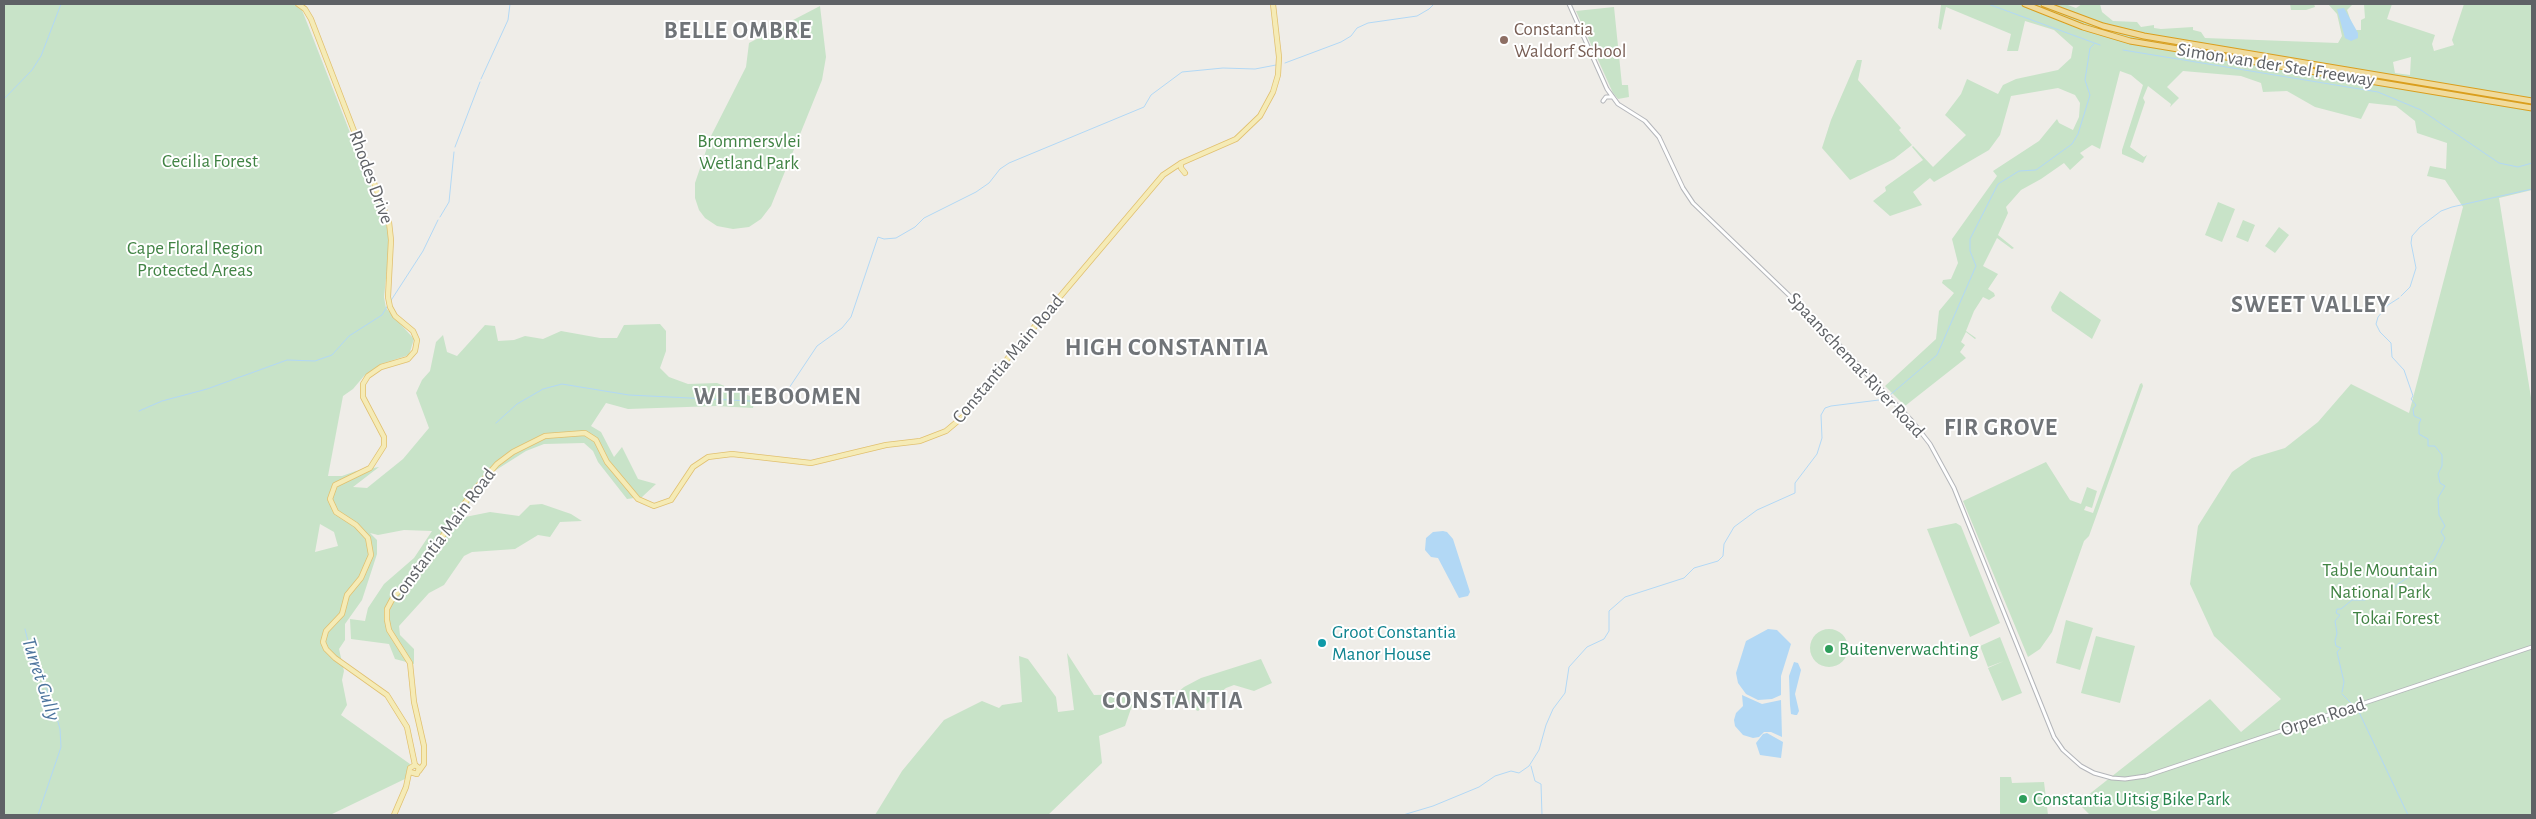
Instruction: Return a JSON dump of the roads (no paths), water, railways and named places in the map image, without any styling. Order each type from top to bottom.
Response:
[{"type":"highway","name":"Simon van der Stel Freeway","points":[[2025,4],[2083,27],[2130,40],[2532,108]]},
{"type":"highway","name":"Simon van der Stel Freeway","points":[[2044,4],[2103,26],[2144,36],[2532,101]]},
{"type":"main road","name":"Rhodes Drive","points":[[298,4],[305,9],[311,19],[389,222],[391,243],[389,303],[395,316],[413,331],[416,346],[408,359],[381,367],[368,376],[363,384],[363,397],[384,437],[384,446],[371,467],[360,475],[335,485],[330,499],[336,512],[356,525],[368,538],[371,555],[363,575],[347,596],[342,614],[328,627],[323,640],[326,649],[335,658],[387,695],[406,725],[413,767]]},
{"type":"main road","name":"Constantia Main Road","points":[[418,773],[424,764],[423,736],[415,708],[410,663],[389,630],[386,620],[387,609],[394,596],[417,574],[471,494],[497,464],[541,437],[553,434],[585,433],[596,440],[607,462],[638,499],[654,506],[671,500],[692,467],[708,457],[732,454],[811,463],[886,445],[920,441],[936,436],[955,425],[965,415],[1008,358],[1156,182],[1166,172],[1181,163],[1236,139],[1254,124],[1274,92],[1278,69],[1273,4]]},
{"type":"main road","name":"Spaanschemat River Road","points":[[1569,4],[1613,98],[1623,108],[1645,121],[1659,137],[1683,188],[1693,203],[1782,287],[1889,397],[1930,444],[1949,477],[2056,741],[2066,754],[2081,766],[2100,776],[2112,778]]},
{"type":"main road","points":[[1603,100],[1606,96],[1613,98]]},
{"type":"main road","points":[[1181,163],[1181,168],[1185,173]]},
{"type":"main road","name":"Orpen Road","points":[[2112,778],[2135,778],[2168,769],[2532,647]]},
{"type":"main road","points":[[394,815],[413,767],[422,761],[424,755]]},
{"type":"main road","points":[[413,767],[418,773]]},
{"type":"main road","points":[[413,767],[418,773]]},
{"type":"main road","points":[[406,787],[418,773]]},
{"type":"water","points":[[2344,8],[2358,33],[2358,38],[2351,41],[2345,38],[2337,9]]},
{"type":"water","points":[[1433,532],[1447,532],[1453,539],[1470,592],[1468,596],[1459,598],[1438,558],[1431,557],[1425,550],[1426,538]]},
{"type":"water","points":[[1768,629],[1777,630],[1791,644],[1781,676],[1781,695],[1772,699],[1758,700],[1746,694],[1738,683],[1736,673],[1746,641]]},
{"type":"water","points":[[1794,662],[1798,663],[1801,670],[1795,694],[1799,711],[1797,715],[1791,714],[1790,705],[1789,676]]},
{"type":"water","points":[[1742,695],[1762,704],[1781,700],[1782,737],[1771,732],[1764,732],[1759,737],[1753,738],[1743,735],[1735,726],[1734,720],[1736,713],[1743,706]]},
{"type":"water","points":[[1767,733],[1783,742],[1781,758],[1760,755],[1756,743],[1763,734]]},
{"type":"waterway","points":[[4,99],[32,70],[41,56],[61,4]]},
{"type":"waterway","points":[[481,79],[508,20],[510,4]]},
{"type":"waterway","points":[[1285,63],[1341,42],[1351,36],[1357,28],[1368,23],[1417,16],[1434,4]]},
{"type":"waterway","points":[[1988,4],[2100,45]]},
{"type":"waterway","points":[[1890,395],[1937,355],[1976,266],[1970,251],[1970,239],[1998,184],[2019,171],[2036,170],[2072,144],[2078,134],[2090,95],[2085,80],[2090,48],[2094,44]]},
{"type":"waterway","points":[[2123,50],[2378,92],[2421,110],[2499,163],[2518,167],[2532,163]]},
{"type":"waterway","points":[[496,423],[517,404],[543,389],[562,384],[629,395],[750,401],[772,405],[789,388],[817,346],[842,328],[851,317],[878,237],[884,239],[896,238],[915,227],[924,218],[976,192],[989,183],[1000,169],[1009,163],[1144,107],[1151,95],[1182,72],[1223,68],[1255,69],[1276,65]]},
{"type":"waterway","points":[[455,147],[480,82]]},
{"type":"waterway","points":[[440,217],[449,202],[454,152]]},
{"type":"waterway","points":[[2401,296],[2410,287],[2416,268],[2411,243],[2412,236],[2420,227],[2441,211],[2452,207],[2532,189]]},
{"type":"waterway","points":[[390,302],[423,251],[438,220]]},
{"type":"waterway","points":[[2342,692],[2344,682],[2337,652],[2341,648],[2336,646],[2335,641],[2337,633],[2335,621],[2340,615],[2336,613],[2337,609],[2341,609],[2352,600],[2365,600],[2372,595],[2377,598],[2382,593],[2389,594],[2398,584],[2434,560],[2445,538],[2441,532],[2445,526],[2439,515],[2438,498],[2445,486],[2440,483],[2438,474],[2442,466],[2442,455],[2435,446],[2428,446],[2428,439],[2419,434],[2421,419],[2414,416],[2413,409],[2416,405],[2411,399],[2413,396],[2404,370],[2392,357],[2391,343],[2380,332],[2376,324],[2378,317],[2388,305],[2399,298]]},
{"type":"waterway","points":[[139,411],[162,401],[207,389],[287,360],[315,361],[332,355],[349,336],[382,315],[388,305]]},
{"type":"waterway","points":[[1403,815],[1433,806],[1479,787],[1495,776],[1511,771],[1519,773],[1529,766],[1539,750],[1553,709],[1565,693],[1569,667],[1587,647],[1604,639],[1609,631],[1609,611],[1625,597],[1684,578],[1694,568],[1718,561],[1723,556],[1724,544],[1734,527],[1757,510],[1795,493],[1795,483],[1817,454],[1822,438],[1821,415],[1825,408],[1887,399]]},
{"type":"waterway","name":"Turret Gully","points":[[25,629],[32,657],[52,701],[60,729],[61,747],[38,815]]},
{"type":"waterway","points":[[2342,694],[2352,704]]},
{"type":"waterway","points":[[2358,710],[2408,815]]},
{"type":"waterway","points":[[1531,766],[1535,781],[1541,784],[1542,815]]},
{"type":"place","name":"Constantia Waldorf School","points":[[1504,40]]},
{"type":"place","name":"Groot Constantia Manor House","points":[[1322,643]]},
{"type":"place","name":"Buitenverwachting","points":[[1829,649]]},
{"type":"place","name":"Constantia Uitsig Bike Park","points":[[2023,799]]},
{"type":"district","name":"BELLE OMBRE","points":[[738,31]]},
{"type":"district","name":"SWEET VALLEY","points":[[2311,305]]},
{"type":"district","name":"HIGH CONSTANTIA","points":[[1167,348]]},
{"type":"district","name":"WITTEBOOMEN","points":[[778,397]]},
{"type":"district","name":"FIR GROVE","points":[[2001,428]]},
{"type":"district","name":"CONSTANTIA","points":[[1173,701]]},
{"type":"park label","name":"Brommersvlei Wetland Park","points":[[749,152]]},
{"type":"park label","name":"Cecilia Forest","points":[[210,161]]},
{"type":"park label","name":"Cape Floral Region Protected Areas","points":[[195,259]]},
{"type":"park label","name":"Table Mountain National Park","points":[[2380,581]]},
{"type":"park label","name":"Tokai Forest","points":[[2396,618]]}]
